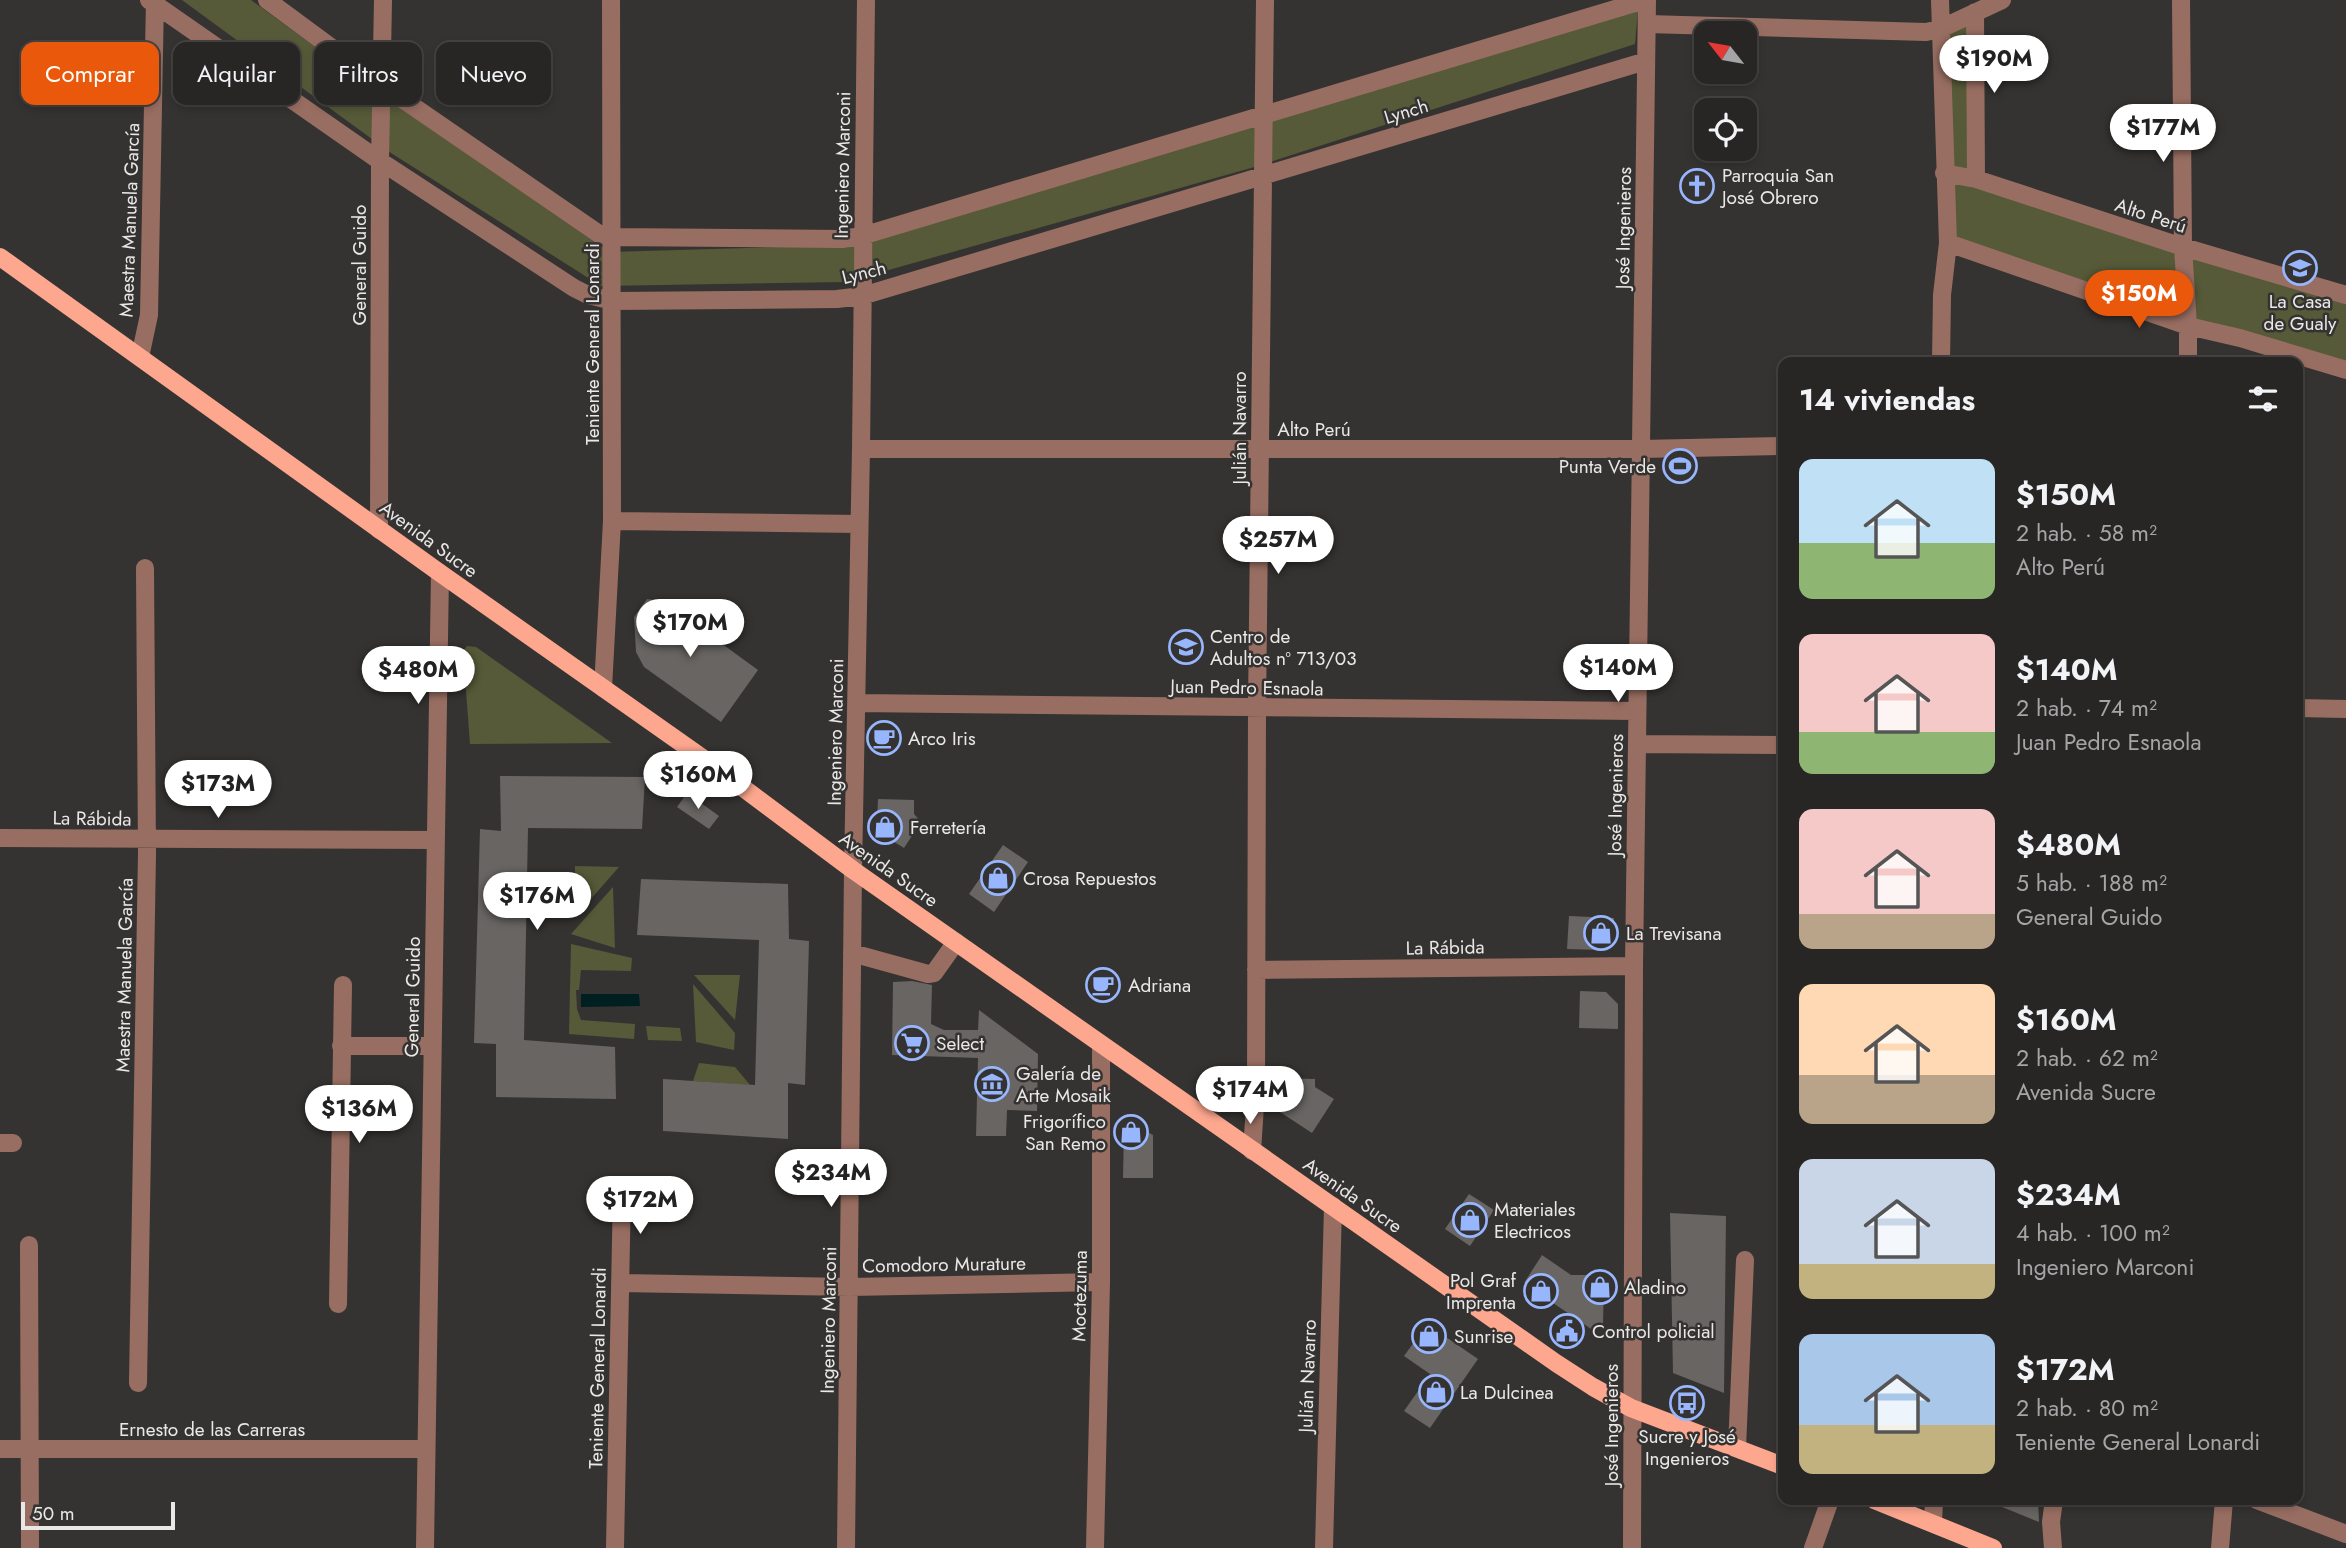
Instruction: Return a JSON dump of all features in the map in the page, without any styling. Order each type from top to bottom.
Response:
[{"type":"main road","name":"Avenida Sucre","points":[[0,257],[379,530],[714,766],[853,870],[1556,1363],[1631,1408],[1778,1464]]},
{"type":"main road","points":[[1887,1505],[1993,1548]]},
{"type":"street","name":"Lynch","points":[[267,0],[324,42]]},
{"type":"street","name":"General Guido","points":[[383,0],[383,42]]},
{"type":"street","name":"Teniente General Lonardi","points":[[603,688],[612,521],[611,0]]},
{"type":"street","name":"Ingeniero Marconi","points":[[846,1548],[866,0]]},
{"type":"street","name":"Julián Navarro","points":[[1252,1151],[1256,1091],[1257,709],[1265,0]]},
{"type":"street","name":"Lynch","points":[[411,105],[586,228],[599,234],[613,237],[842,239],[862,236],[1646,0]]},
{"type":"street","name":"José Ingenieros","points":[[1632,1548],[1634,965],[1646,0]]},
{"type":"street","points":[[1940,0],[1948,243],[1942,295],[1941,357]]},
{"type":"street","points":[[1647,24],[1926,32],[1940,29],[2003,0]]},
{"type":"street","points":[[2181,0],[2183,247],[2188,357]]},
{"type":"street","name":"Lynch","points":[[153,1],[380,161],[575,288],[588,295],[613,301],[837,299],[862,296],[1646,61]]},
{"type":"street","name":"Maestra Manuela García","points":[[140,358],[149,315],[153,1]]},
{"type":"street","points":[[1975,12],[1976,179]]},
{"type":"street","name":"General Guido","points":[[379,530],[381,105]]},
{"type":"street","name":"Alto Perú","points":[[1944,173],[1976,179],[2183,247],[2346,295]]},
{"type":"street","points":[[1948,243],[2188,326],[2303,357]]},
{"type":"street","points":[[2303,357],[2346,370]]},
{"type":"street","name":"Alto Perú","points":[[861,449],[1641,449],[1778,446]]},
{"type":"street","points":[[612,521],[859,524]]},
{"type":"street","name":"Maestra Manuela García","points":[[138,1383],[147,839],[145,568]]},
{"type":"street","name":"General Guido","points":[[425,1548],[440,573]]},
{"type":"street","name":"Juan Pedro Esnaola","points":[[856,703],[1637,711]]},
{"type":"street","points":[[2303,708],[2346,709]]},
{"type":"street","points":[[1637,744],[1778,745]]},
{"type":"street","name":"La Rábida","points":[[0,838],[435,840]]},
{"type":"street","points":[[852,953],[928,974],[934,973],[956,942]]},
{"type":"street","name":"La Rábida","points":[[1256,970],[1634,965]]},
{"type":"street","points":[[338,1304],[343,985]]},
{"type":"street","name":"Moctezuma","points":[[1095,1548],[1101,1282],[1101,1044]]},
{"type":"street","points":[[341,1046],[432,1046]]},
{"type":"street","name":"Teniente General Lonardi","points":[[615,1548],[622,1189]]},
{"type":"street","name":"Julián Navarro","points":[[1324,1548],[1333,1206]]},
{"type":"street","points":[[29,1245],[30,1548]]},
{"type":"street","points":[[1737,1448],[1745,1260]]},
{"type":"street","name":"Comodoro Murature","points":[[620,1283],[850,1287],[1101,1282]]},
{"type":"street","name":"Ernesto de las Carreras","points":[[0,1449],[425,1449]]},
{"type":"street","points":[[1813,1548],[1828,1505]]},
{"type":"street","points":[[1933,1523],[1934,1505]]},
{"type":"street","points":[[2053,1505],[2051,1522],[2053,1548]]},
{"type":"street","points":[[2220,1548],[2224,1505]]},
{"type":"street","points":[[2270,1505],[2346,1534]]},
{"type":"green space","points":[[182,0],[251,0],[314,46],[314,97],[300,86],[300,42],[239,42]]},
{"type":"green space","points":[[1638,10],[1635,44],[1258,166],[846,282],[601,286],[391,153],[325,105],[396,105],[609,252],[848,245]]},
{"type":"green space","points":[[1975,12],[1976,179],[2346,295],[2346,370],[1948,243],[1940,29]]},
{"type":"green space","points":[[467,646],[476,647],[612,743],[470,744],[463,651]]},
{"type":"green space","points":[[575,866],[619,867],[574,918]]},
{"type":"green space","points":[[613,887],[615,948],[571,934]]},
{"type":"green space","points":[[571,944],[632,958],[631,971],[581,970],[579,990],[576,990],[577,1009],[581,1020],[635,1024],[634,1039],[569,1034]]},
{"type":"green space","points":[[694,975],[740,975],[735,1020]]},
{"type":"green space","points":[[693,984],[735,1033],[734,1050],[696,1042]]},
{"type":"green space","points":[[646,1026],[680,1028],[682,1041],[648,1040]]},
{"type":"green space","points":[[699,1063],[735,1067],[750,1085],[693,1081]]},
{"type":"water","points":[[581,994],[639,994],[640,1006],[581,1007]]},
{"type":"building","points":[[647,599],[663,601],[758,670],[721,722],[644,667],[636,652],[634,617]]},
{"type":"building","points":[[500,776],[645,777],[642,829],[528,828],[524,1040],[615,1047],[616,1099],[496,1097],[496,1044],[474,1043],[480,829],[501,831]]},
{"type":"building","points":[[687,793],[719,816],[709,829],[677,807]]},
{"type":"building","points":[[878,799],[914,800],[914,814],[921,822],[904,848],[883,835],[877,822]]},
{"type":"building","name":"Crosa Repuestos","points":[[1003,845],[1028,862],[994,912],[969,894]]},
{"type":"building","points":[[641,879],[788,884],[789,939],[809,941],[805,1085],[788,1083],[788,1139],[663,1131],[663,1079],[755,1085],[759,940],[637,935]]},
{"type":"building","points":[[1569,916],[1614,918],[1613,944],[1603,950],[1567,949]]},
{"type":"building","points":[[912,981],[932,985],[931,1024],[944,1030],[978,1030],[979,1010],[1038,1054],[1037,1111],[1007,1110],[1006,1136],[976,1136],[978,1058],[892,1055],[893,982]]},
{"type":"building","points":[[1580,991],[1606,992],[1618,1004],[1618,1029],[1579,1028]]},
{"type":"building","points":[[1275,1078],[1315,1079],[1315,1087],[1334,1099],[1312,1133],[1280,1112],[1275,1104]]},
{"type":"building","points":[[1133,1124],[1153,1135],[1153,1178],[1123,1178],[1124,1128]]},
{"type":"building","name":"Materiales Electricos","points":[[1469,1194],[1494,1210],[1470,1246],[1445,1229]]},
{"type":"building","points":[[1670,1213],[1726,1216],[1724,1393],[1673,1373]]},
{"type":"building","points":[[1542,1255],[1571,1275],[1604,1275],[1603,1326],[1594,1331],[1524,1283]]},
{"type":"building","name":"La Dulcinea","points":[[1427,1324],[1478,1359],[1430,1428],[1404,1411],[1430,1374],[1404,1356]]},
{"type":"building","points":[[1997,1505],[2038,1505],[2039,1522]]},
{"type":"place","name":"Parroquia San José Obrero","points":[[1697,186]]},
{"type":"place","name":"La Casa de Gualy","points":[[2300,268]]},
{"type":"place","name":"Punta Verde","points":[[1680,466]]},
{"type":"place","name":"Centro de Adultos nº 713/03","points":[[1186,647]]},
{"type":"place","name":"Arco Iris","points":[[884,738]]},
{"type":"place","name":"Ferretería","points":[[885,827]]},
{"type":"place","name":"Crosa Repuestos","points":[[998,878]]},
{"type":"place","name":"La Trevisana","points":[[1601,933]]},
{"type":"place","name":"Adriana","points":[[1103,985]]},
{"type":"place","name":"Select","points":[[912,1043]]},
{"type":"place","name":"Galería de Arte Mosaik","points":[[992,1084]]},
{"type":"place","name":"Frigorífico San Remo","points":[[1131,1132]]},
{"type":"place","name":"Materiales Electricos","points":[[1470,1220]]},
{"type":"place","name":"Aladino","points":[[1600,1287]]},
{"type":"place","name":"Pol Graf Imprenta","points":[[1541,1291]]},
{"type":"place","name":"Control policial","points":[[1567,1331]]},
{"type":"place","name":"Sunrise","points":[[1429,1336]]},
{"type":"place","name":"La Dulcinea","points":[[1436,1392]]},
{"type":"place","name":"Sucre y José Ingenieros","points":[[1687,1403]]}]
